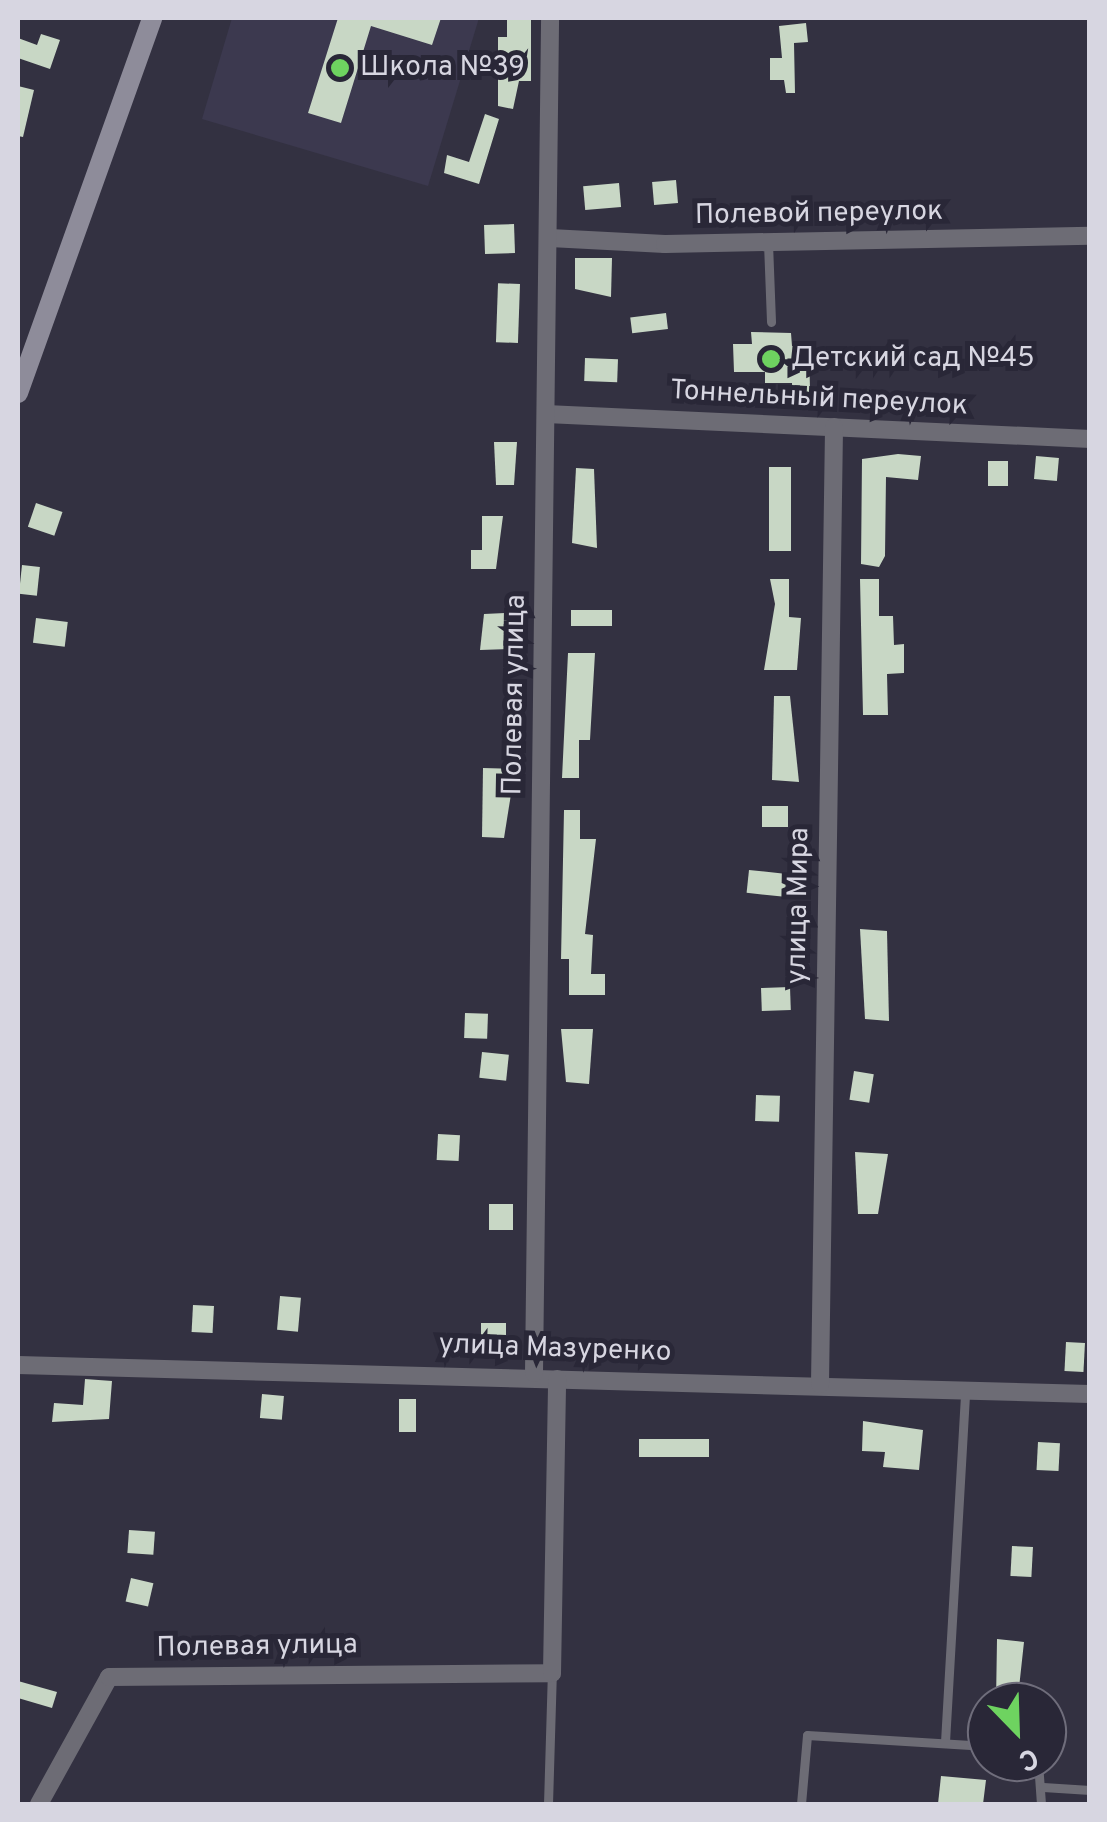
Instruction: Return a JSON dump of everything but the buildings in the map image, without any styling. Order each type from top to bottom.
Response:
[{"type":"main road","points":[[18,392],[152,18]]},
{"type":"street","name":"Полевая улица","points":[[534,1373],[550,18]]},
{"type":"street","name":"Полевой переулок","points":[[550,238],[768,243],[1090,236]]},
{"type":"street","name":"Тоннельный переулок","points":[[546,414],[1090,439]]},
{"type":"street","name":"улица Мира","points":[[820,1384],[834,428]]},
{"type":"street","name":"улица Мазуренко","points":[[18,1364],[534,1373],[557,1379],[1090,1394]]},
{"type":"street","points":[[552,1673],[557,1379]]},
{"type":"street","name":"Полевая улица","points":[[39,1804],[110,1677],[552,1673]]},
{"type":"lane","points":[[768,243],[770,322]]},
{"type":"lane","points":[[945,1742],[965,1390]]},
{"type":"lane","points":[[548,1804],[552,1673]]},
{"type":"lane","points":[[801,1804],[806,1735],[967,1744]]},
{"type":"lane","points":[[1041,1804],[1042,1782]]},
{"type":"lane","points":[[1043,1787],[1090,1790]]},
{"type":"shaded area","name":"Школа №39","points":[[232,18],[479,18],[428,186],[202,119]]},
{"type":"place","name":"Школа №39","points":[[340,68]]},
{"type":"place","name":"Детский сад №45","points":[[771,359]]}]
